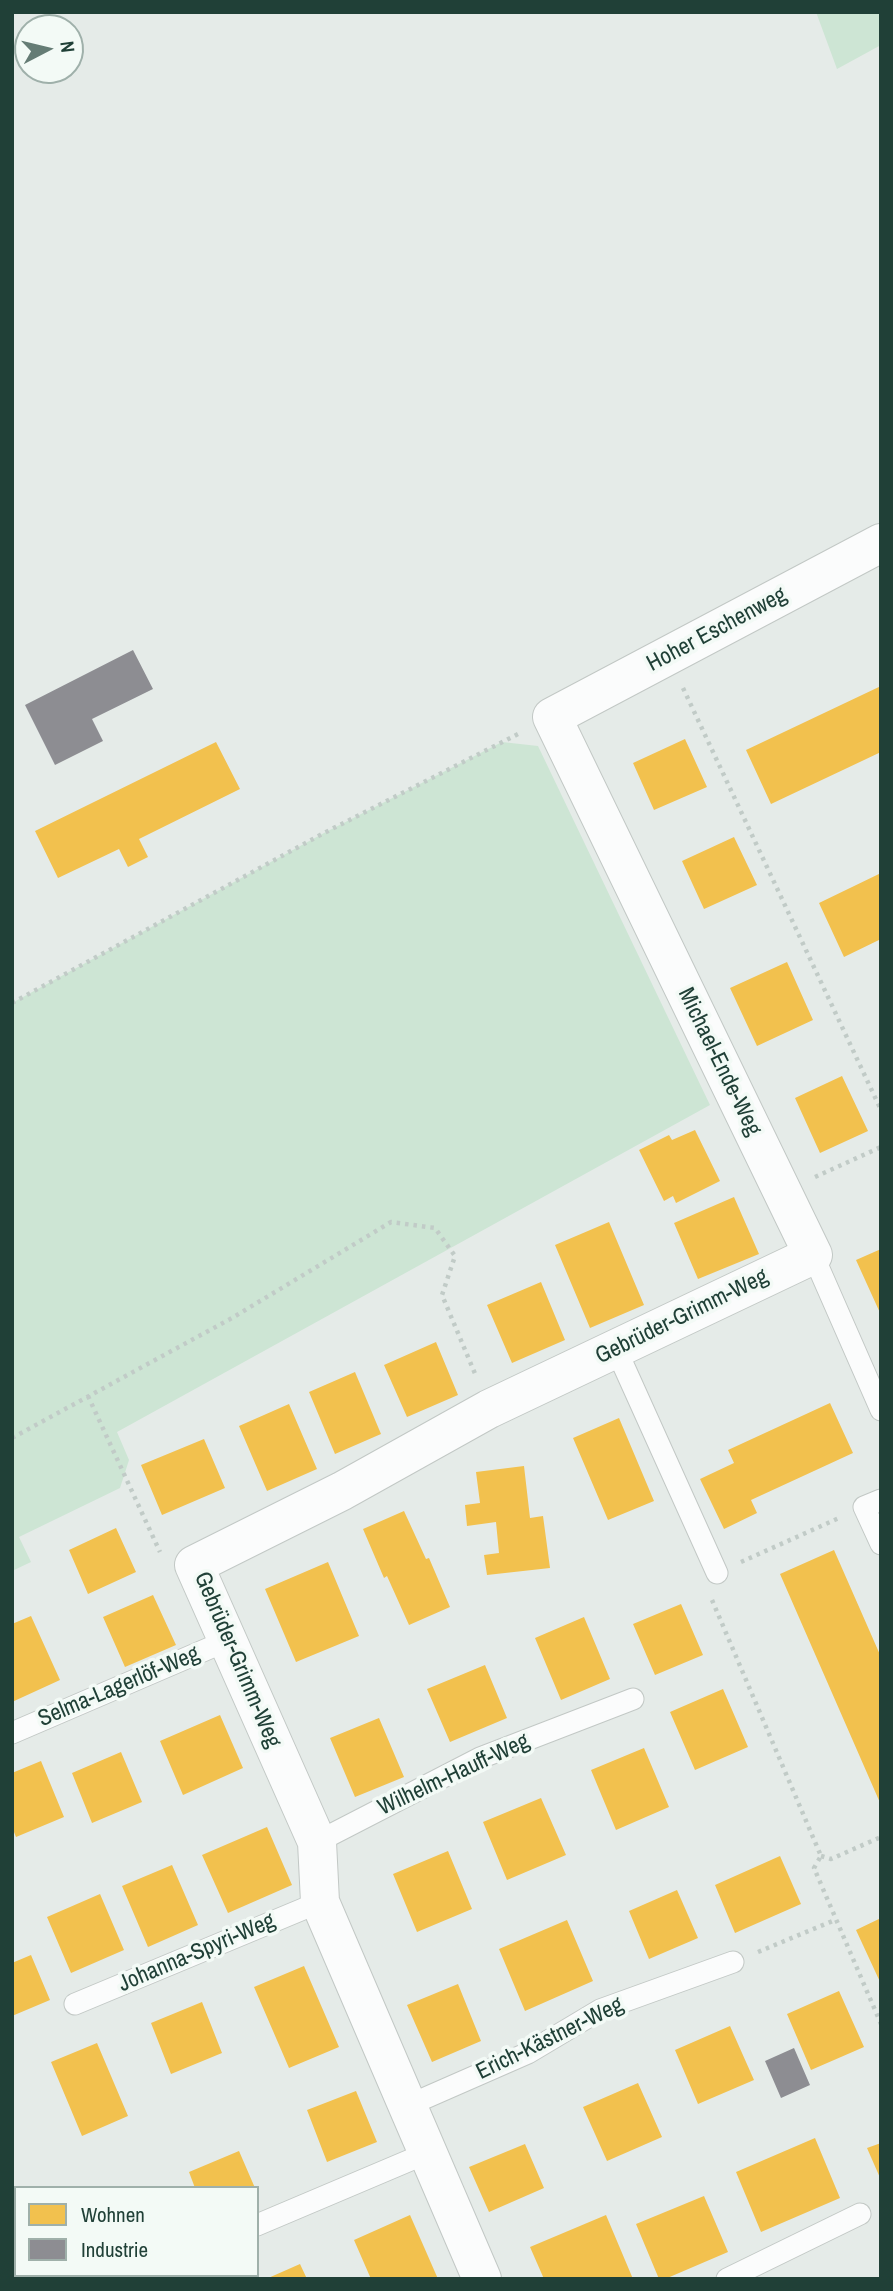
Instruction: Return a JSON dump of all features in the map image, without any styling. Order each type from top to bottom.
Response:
[{"type":"street","name":"Hoher Eschenweg","points":[[552,717],[881,543]]},
{"type":"street","name":"Michael-Ende-Weg","points":[[552,717],[813,1255]]},
{"type":"street","name":"Gebrüder-Grimm-Weg","points":[[482,2279],[320,1902],[317,1842],[194,1565],[342,1491],[489,1409],[813,1255]]},
{"type":"lane","name":"Michael-Ende-Weg","points":[[813,1255],[881,1409]]},
{"type":"lane","points":[[616,1349],[717,1573]]},
{"type":"lane","points":[[873,1503],[881,1544]]},
{"type":"lane","name":"Selma-Lagerlöf-Weg","points":[[12,1733],[226,1641]]},
{"type":"lane","name":"Wilhelm-Hauff-Weg","points":[[317,1842],[480,1758],[633,1699]]},
{"type":"lane","name":"Johanna-Spyri-Weg","points":[[75,2004],[320,1902]]},
{"type":"lane","name":"Erich-Kästner-Weg","points":[[408,2106],[528,2053],[600,2010],[733,1962]]},
{"type":"lane","points":[[259,2224],[428,2153]]},
{"type":"lane","points":[[727,2279],[860,2214]]},
{"type":"path","points":[[668,656],[881,1110]]},
{"type":"path","points":[[12,1003],[324,833],[552,717]]},
{"type":"path","points":[[782,1193],[881,1147]]},
{"type":"path","points":[[12,1438],[232,1318],[391,1222],[435,1228],[455,1256],[442,1295],[489,1409]]},
{"type":"path","points":[[88,1396],[161,1552],[194,1565]]},
{"type":"path","points":[[821,1856],[703,1579],[873,1503]]},
{"type":"path","points":[[821,1856],[831,1859],[881,1836]]},
{"type":"path","points":[[821,1856],[814,1868],[881,2024]]},
{"type":"path","points":[[733,1962],[835,1920]]},
{"type":"green space","points":[[816,12],[881,12],[881,45],[837,69]]},
{"type":"green space","points":[[502,742],[538,746],[710,1105],[117,1432],[129,1460],[120,1488],[19,1537],[31,1562],[12,1571],[12,1003],[324,833]]},
{"type":"building: Wohnen","points":[[881,686],[881,752],[771,804],[746,750]]},
{"type":"building: Wohnen","points":[[685,739],[707,787],[654,810],[633,763]]},
{"type":"building: Wohnen","points":[[216,742],[240,789],[139,839],[148,857],[128,867],[119,849],[58,878],[35,831]]},
{"type":"building: Wohnen","points":[[734,837],[757,885],[704,909],[682,861]]},
{"type":"building: Wohnen","points":[[881,873],[881,939],[844,957],[819,903]]},
{"type":"building: Wohnen","points":[[787,962],[813,1020],[757,1046],[730,988]]},
{"type":"building: Wohnen","points":[[842,1076],[868,1131],[820,1153],[795,1098]]},
{"type":"building: Wohnen","points":[[695,1130],[720,1181],[676,1203],[673,1196],[664,1201],[639,1150],[669,1135],[672,1140]]},
{"type":"building: Wohnen","points":[[734,1197],[759,1254],[698,1279],[674,1223]]},
{"type":"building: Wohnen","points":[[609,1222],[644,1305],[590,1328],[555,1245]]},
{"type":"building: Wohnen","points":[[881,1249],[881,1315],[856,1260]]},
{"type":"building: Wohnen","points":[[541,1282],[565,1340],[512,1363],[487,1305]]},
{"type":"building: Wohnen","points":[[436,1342],[458,1395],[407,1417],[384,1365]]},
{"type":"building: Wohnen","points":[[355,1372],[381,1434],[335,1454],[309,1392]]},
{"type":"building: Wohnen","points":[[830,1403],[853,1453],[751,1500],[757,1513],[724,1529],[700,1479],[734,1463],[728,1450]]},
{"type":"building: Wohnen","points":[[289,1404],[317,1469],[267,1491],[239,1426]]},
{"type":"building: Wohnen","points":[[619,1418],[654,1501],[608,1520],[573,1438]]},
{"type":"building: Wohnen","points":[[204,1439],[225,1488],[162,1515],[141,1465]]},
{"type":"building: Wohnen","points":[[524,1466],[530,1518],[543,1516],[550,1568],[487,1575],[484,1555],[499,1553],[496,1522],[467,1526],[465,1505],[480,1503],[476,1472]]},
{"type":"building: Wohnen","points":[[404,1511],[426,1559],[429,1558],[450,1607],[409,1625],[387,1576],[384,1578],[363,1529]]},
{"type":"building: Wohnen","points":[[116,1528],[136,1572],[88,1594],[69,1550]]},
{"type":"building: Wohnen","points":[[834,1550],[881,1657],[881,1805],[780,1574]]},
{"type":"building: Wohnen","points":[[328,1562],[359,1636],[296,1662],[265,1589]]},
{"type":"building: Wohnen","points":[[153,1595],[176,1645],[125,1667],[103,1617]]},
{"type":"building: Wohnen","points":[[681,1604],[703,1655],[655,1675],[633,1624]]},
{"type":"building: Wohnen","points":[[31,1616],[60,1680],[12,1702],[12,1624]]},
{"type":"building: Wohnen","points":[[584,1617],[610,1679],[561,1700],[535,1638]]},
{"type":"building: Wohnen","points":[[485,1665],[507,1718],[450,1742],[427,1689]]},
{"type":"building: Wohnen","points":[[723,1689],[748,1747],[695,1770],[670,1712]]},
{"type":"building: Wohnen","points":[[220,1715],[243,1768],[183,1795],[160,1741]]},
{"type":"building: Wohnen","points":[[379,1718],[404,1777],[355,1797],[330,1738]]},
{"type":"building: Wohnen","points":[[644,1748],[669,1807],[616,1830],[591,1770]]},
{"type":"building: Wohnen","points":[[121,1752],[142,1802],[92,1823],[72,1773]]},
{"type":"building: Wohnen","points":[[41,1761],[64,1817],[16,1837],[12,1827],[12,1773]]},
{"type":"building: Wohnen","points":[[541,1798],[566,1855],[507,1880],[483,1822]]},
{"type":"building: Wohnen","points":[[267,1827],[292,1885],[228,1913],[202,1855]]},
{"type":"building: Wohnen","points":[[448,1851],[472,1909],[417,1932],[393,1874]]},
{"type":"building: Wohnen","points":[[780,1856],[801,1904],[735,1933],[715,1885]]},
{"type":"building: Wohnen","points":[[172,1865],[198,1925],[148,1947],[122,1886]]},
{"type":"building: Wohnen","points":[[677,1890],[698,1938],[649,1959],[629,1911]]},
{"type":"building: Wohnen","points":[[100,1894],[124,1950],[71,1973],[47,1917]]},
{"type":"building: Wohnen","points":[[881,1918],[881,1984],[856,1930]]},
{"type":"building: Wohnen","points":[[567,1920],[593,1981],[525,2011],[499,1949]]},
{"type":"building: Wohnen","points":[[31,1955],[50,2000],[12,2016],[12,1963]]},
{"type":"building: Wohnen","points":[[304,1966],[339,2047],[289,2068],[254,1987]]},
{"type":"building: Wohnen","points":[[458,1984],[481,2041],[432,2062],[407,2005]]},
{"type":"building: Wohnen","points":[[839,1991],[864,2047],[811,2070],[787,2014]]},
{"type":"building: Wohnen","points":[[202,2002],[222,2053],[171,2074],[151,2023]]},
{"type":"building: Wohnen","points":[[730,2026],[754,2080],[698,2104],[675,2050]]},
{"type":"building: Wohnen","points":[[97,2043],[128,2116],[82,2136],[51,2062]]},
{"type":"building: Wohnen","points":[[638,2083],[662,2137],[607,2161],[583,2107]]},
{"type":"building: Wohnen","points":[[356,2091],[377,2142],[327,2162],[307,2110]]},
{"type":"building: Wohnen","points":[[815,2138],[840,2198],[761,2232],[736,2172]]},
{"type":"building: Wohnen","points":[[881,2143],[881,2180],[867,2148]]},
{"type":"building: Wohnen","points":[[525,2144],[544,2188],[489,2212],[469,2167]]},
{"type":"building: Wohnen","points":[[239,2151],[254,2186],[194,2186],[189,2172]]},
{"type":"building: Wohnen","points":[[704,2196],[728,2252],[665,2279],[659,2279],[636,2224]]},
{"type":"building: Wohnen","points":[[410,2215],[438,2279],[371,2279],[354,2240]]},
{"type":"building: Wohnen","points":[[606,2215],[633,2279],[544,2279],[530,2247]]},
{"type":"building: Wohnen","points":[[300,2264],[307,2279],[266,2279]]},
{"type":"building: Industrie","points":[[133,650],[153,689],[92,719],[103,741],[55,765],[25,705]]},
{"type":"building: Industrie","points":[[794,2048],[810,2085],[781,2098],[765,2061]]}]
